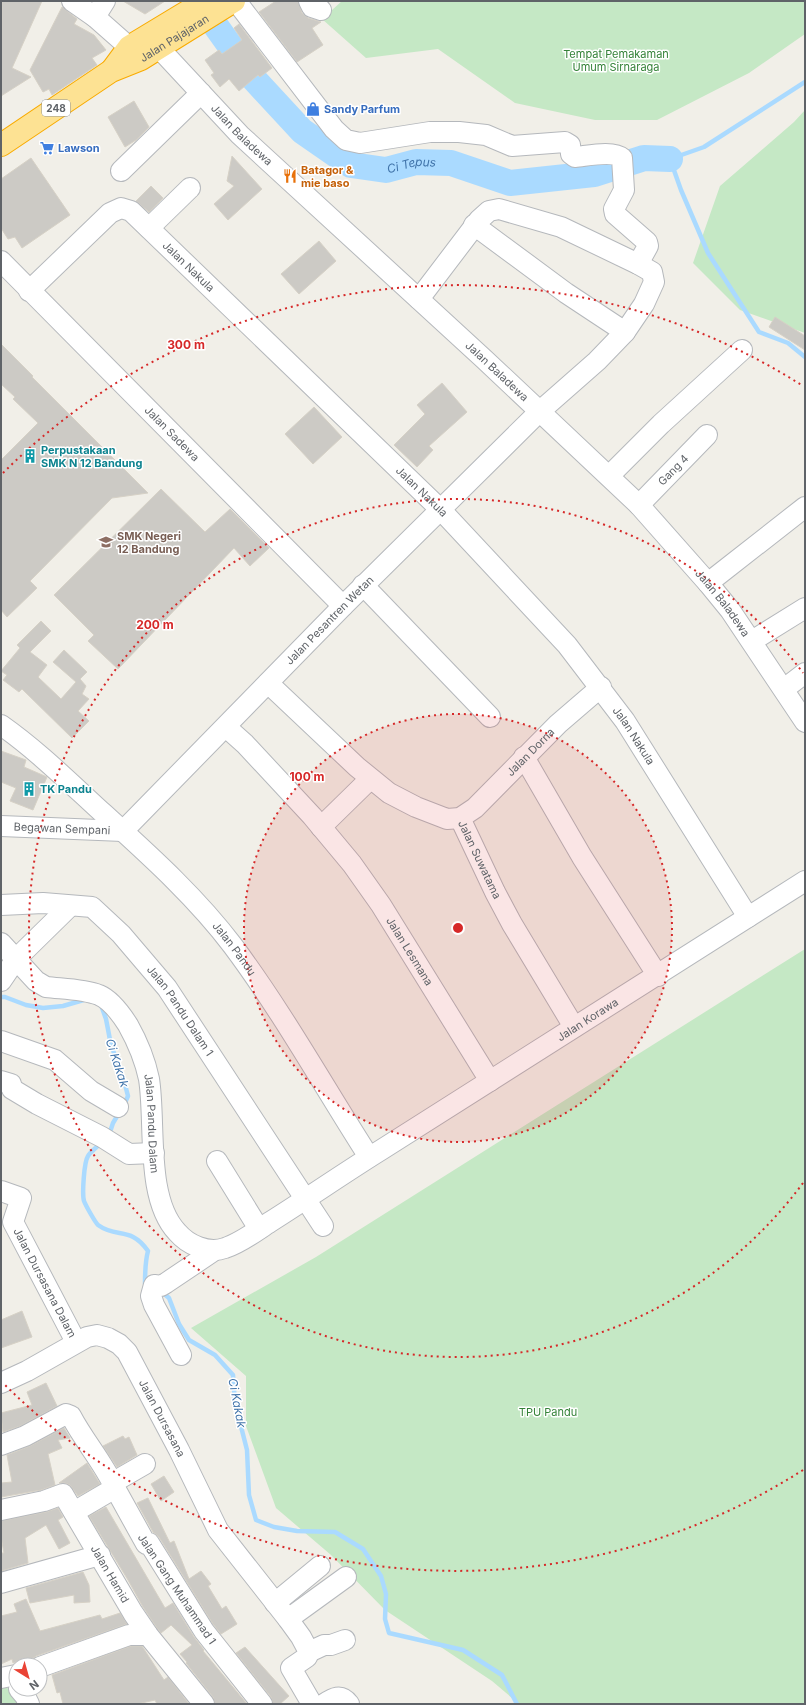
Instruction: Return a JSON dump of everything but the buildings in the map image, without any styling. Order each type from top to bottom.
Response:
[{"type":"highway","name":"Jalan Pajajaran","points":[[111,71],[129,47],[205,9],[235,1]]},
{"type":"highway","name":"Jalan Pajajaran","points":[[1,145],[111,71],[141,59],[159,48],[205,9]]},
{"type":"street","points":[[72,1],[100,9],[129,47]]},
{"type":"street","points":[[235,1],[334,129],[346,140],[360,143],[430,132],[459,132],[486,136],[512,146],[565,142],[570,145],[571,154],[575,157],[603,154],[619,156],[623,167],[624,190],[614,209],[614,214],[647,242],[648,246],[638,264]]},
{"type":"street","name":"Jalan Baladewa","points":[[159,48],[240,135],[419,299],[639,505],[708,583],[752,641],[805,722]]},
{"type":"street","points":[[121,171],[202,93]]},
{"type":"street","points":[[149,228],[190,188]]},
{"type":"street","name":"Jalan Nakula","points":[[29,291],[110,213],[116,209],[127,208],[441,510],[567,645],[601,687],[625,721],[748,917]]},
{"type":"street","name":"Jalan Pesantren Wetan","points":[[123,831],[343,606],[538,412],[597,361],[626,332],[644,304],[654,282],[652,272],[561,227],[499,209],[489,211],[474,225],[419,299]]},
{"type":"street","points":[[474,225],[566,293],[626,332]]},
{"type":"street","name":"Jalan Sadewa","points":[[1,261],[29,291],[343,606]]},
{"type":"street","points":[[609,476],[661,424],[742,350]]},
{"type":"street","name":"Gang 4","points":[[639,505],[707,435]]},
{"type":"street","points":[[708,583],[805,507]]},
{"type":"street","points":[[363,586],[490,717]]},
{"type":"street","points":[[752,641],[805,608]]},
{"type":"street","points":[[784,689],[805,673]]},
{"type":"street","name":"Jalan Suwatama","points":[[268,683],[370,778],[389,793],[416,807],[447,819],[460,818],[512,924],[574,1027]]},
{"type":"street","name":"Jalan Dorna","points":[[460,818],[475,808],[558,724],[601,687]]},
{"type":"street","name":"Jalan Pandu","points":[[1,725],[28,744],[123,831],[198,905],[232,945],[285,1024],[369,1157]]},
{"type":"street","name":"Jalan Lesmana","points":[[226,727],[245,744],[321,827],[352,864],[381,905],[490,1081]]},
{"type":"street","points":[[524,757],[582,857],[658,976]]},
{"type":"street","points":[[321,827],[370,778]]},
{"type":"street","name":"Begawan Sempani","points":[[1,826],[123,831]]},
{"type":"street","name":"Jalan Korawa","points":[[369,1157],[574,1027],[658,976],[805,881]]},
{"type":"street","name":"Jalan Pandu Dalam 1","points":[[1,905],[43,903],[69,907],[92,908],[121,934],[167,988],[323,1226]]},
{"type":"street","points":[[1,981],[16,959],[69,907]]},
{"type":"street","name":"Jalan Pandu Dalam","points":[[1,943],[36,981],[42,985],[46,987],[98,994],[114,1006],[124,1019],[139,1048],[148,1077],[158,1189],[169,1222],[187,1241],[205,1249],[215,1250]]},
{"type":"street","points":[[1,1042],[55,1060],[91,1091],[118,1107]]},
{"type":"street","points":[[1,1081],[11,1084],[12,1088],[37,1104],[108,1141],[129,1154],[154,1153]]},
{"type":"street","points":[[181,1355],[151,1298],[153,1288],[166,1283],[215,1250],[227,1248],[259,1229],[369,1157]]},
{"type":"street","points":[[217,1161],[259,1229]]},
{"type":"street","name":"Jalan Dursasana Dalam","points":[[1,1192],[21,1198],[13,1222],[76,1342]]},
{"type":"street","name":"Jalan Dursasana","points":[[1,1383],[27,1371],[87,1336],[97,1335],[114,1341],[127,1352],[179,1450],[218,1530],[301,1637],[309,1652]]},
{"type":"street","points":[[1,1445],[25,1436],[66,1414],[71,1416],[114,1486]]},
{"type":"street","points":[[74,1512],[145,1464]]},
{"type":"street","name":"Jalan Gang Muhammad 1","points":[[114,1486],[146,1544],[149,1543],[204,1631],[262,1704]]},
{"type":"street","name":"Jalan Hamid","points":[[1,1510],[44,1501],[63,1494],[100,1555],[117,1587],[148,1635],[204,1704]]},
{"type":"street","points":[[1,1583],[100,1555]]},
{"type":"street","points":[[275,1603],[320,1566]]},
{"type":"street","points":[[288,1620],[346,1577]]},
{"type":"street","points":[[48,1664],[129,1635],[148,1635]]},
{"type":"street","points":[[312,1704],[291,1668],[307,1656],[309,1652],[324,1645],[331,1645],[345,1640]]},
{"type":"street","points":[[324,1704],[338,1697],[343,1698],[349,1704]]},
{"type":"green space","name":"Tempat Pemakaman Umum Sirnaraga","points":[[342,1],[805,1],[805,34],[749,73],[657,120],[595,120],[515,103],[438,49],[366,58],[322,19]]},
{"type":"green space","points":[[805,110],[805,333],[740,310],[693,263],[720,186],[794,122]]},
{"type":"green space","name":"TPU Pandu","points":[[805,949],[805,1704],[519,1704],[492,1681],[385,1610],[331,1555],[276,1508],[246,1426],[246,1376],[191,1328],[316,1257]]},
{"type":"green space","points":[[1,1686],[8,1688],[8,1697],[17,1697],[21,1704],[1,1704]]},
{"type":"waterway","name":"Ci Tepus","points":[[198,1],[253,78],[302,131],[351,165],[386,170],[416,162],[451,163],[510,183],[594,174],[644,158],[670,159]]},
{"type":"waterway","points":[[805,82],[704,147],[670,159],[681,190],[708,253],[759,332],[788,343],[805,357]]},
{"type":"waterway","name":"Ci Kakak","points":[[1,997],[5,997],[26,1005],[43,1008],[63,1006],[87,999]]},
{"type":"waterway","name":"Ci Kakak","points":[[101,1005],[106,1019],[111,1045],[123,1077],[128,1096],[123,1107]]},
{"type":"waterway","name":"Ci Kakak","points":[[109,1135],[113,1123],[119,1113]]},
{"type":"waterway","name":"Ci Kakak","points":[[101,1143],[88,1156],[85,1165],[83,1192],[84,1201],[98,1225],[111,1231],[130,1235],[142,1243],[148,1251],[145,1284],[148,1285]]},
{"type":"waterway","name":"Ci Kakak","points":[[162,1292],[169,1298],[179,1324],[189,1340],[215,1355],[233,1375],[235,1403],[247,1450],[249,1495],[256,1520],[274,1527],[297,1531],[335,1532],[363,1549],[381,1576],[386,1594],[385,1619],[389,1633],[463,1650],[502,1675],[517,1704]]},
{"type":"place","name":"Sandy Parfum","points":[[313,109]]},
{"type":"place","name":"Lawson","points":[[47,148]]},
{"type":"place","name":"Batagor & mie baso","points":[[290,176]]},
{"type":"place","name":"Perpustakaan SMK N 12 Bandung","points":[[30,456]]},
{"type":"place","name":"SMK Negeri 12 Bandung","points":[[106,542]]},
{"type":"place","name":"TK Pandu","points":[[29,789]]}]
